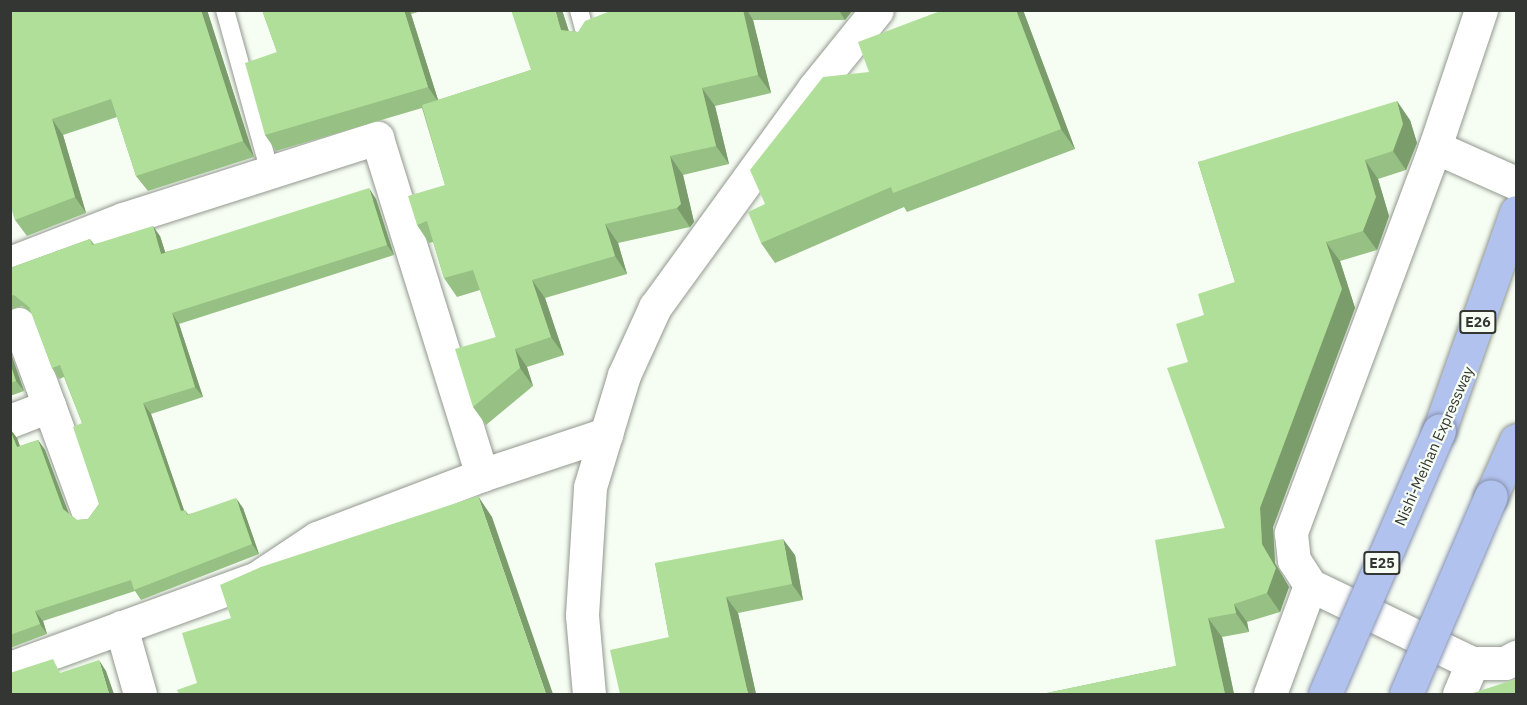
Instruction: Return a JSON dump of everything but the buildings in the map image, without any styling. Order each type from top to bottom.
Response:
[{"type":"highway","name":"E26","points":[[1439,431],[1516,212]]},
{"type":"highway","name":"Nishi-Meihan Expressway","points":[[1325,694],[1439,431],[1516,264]]},
{"type":"highway","points":[[1406,694],[1516,440]]},
{"type":"highway","points":[[1491,496],[1516,447]]},
{"type":"street","points":[[589,694],[582,615],[589,499],[624,375],[655,307],[814,88],[877,10]]},
{"type":"street","points":[[1481,10],[1435,147],[1291,533],[1294,560],[1310,585],[1472,663],[1505,663],[1516,657]]},
{"type":"street","points":[[10,263],[123,219],[377,138],[482,475]]},
{"type":"street","points":[[1435,147],[1516,183]]},
{"type":"street","points":[[19,324],[88,512]]},
{"type":"street","points":[[10,420],[49,406]]},
{"type":"street","points":[[10,668],[257,579],[317,538],[482,475],[606,434]]},
{"type":"street","points":[[1270,694],[1310,585]]},
{"type":"street","points":[[121,627],[140,694]]},
{"type":"street","points":[[1459,694],[1472,663]]},
{"type":"lane","points":[[225,10],[270,172]]},
{"type":"lane","points":[[579,10],[587,40]]}]
